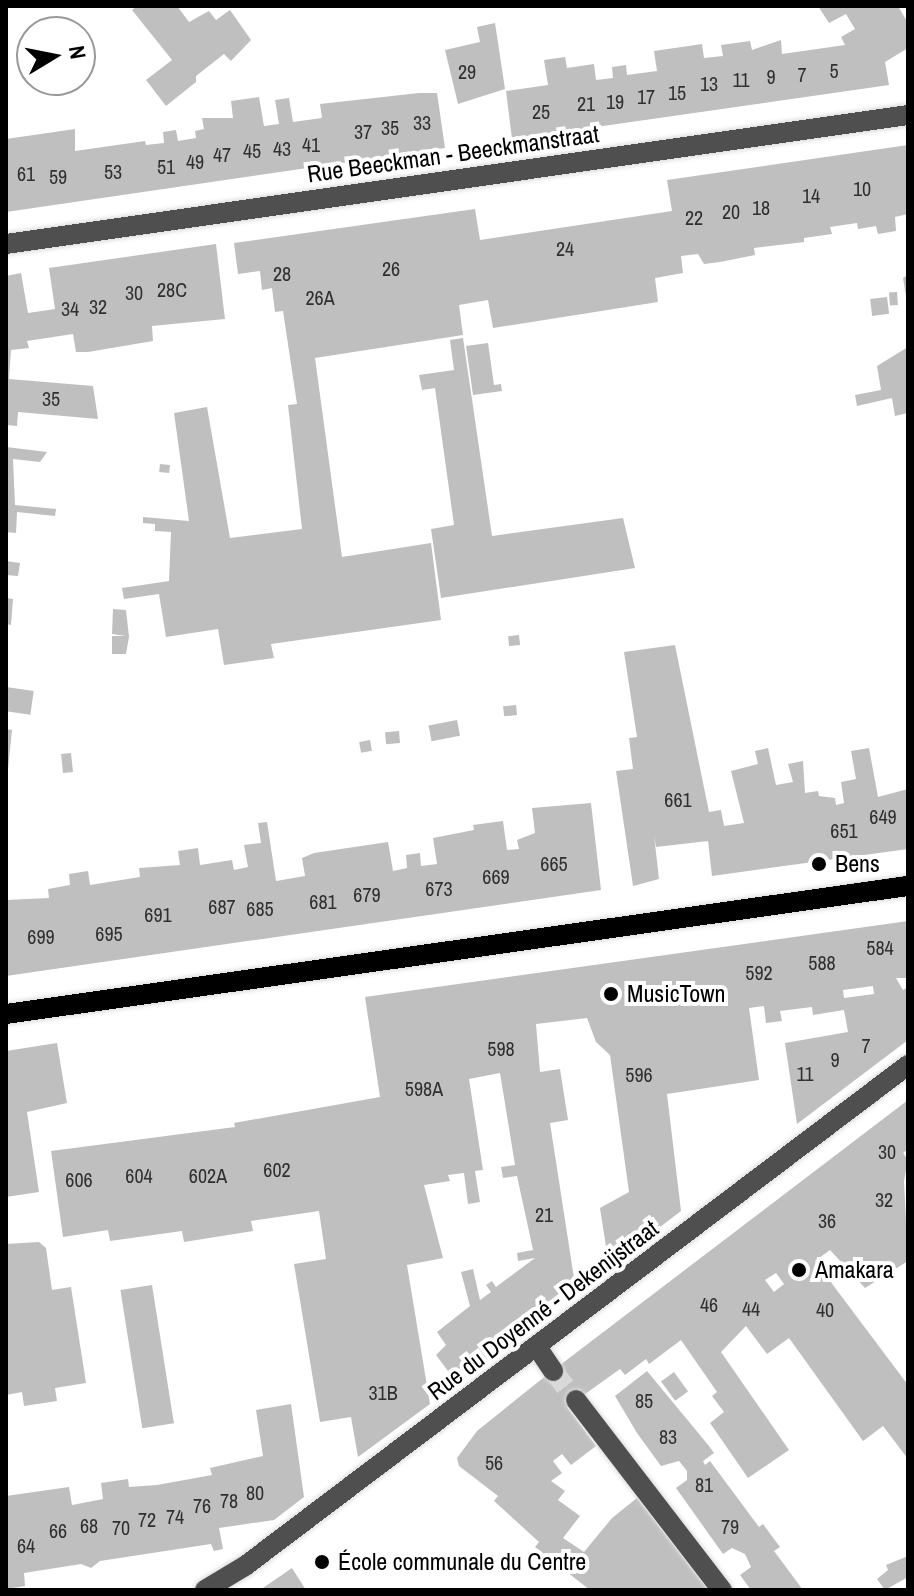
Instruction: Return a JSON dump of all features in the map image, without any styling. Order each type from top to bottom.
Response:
[{"type":"main road","points":[[6,1014],[908,886]]},
{"type":"street","name":"Rue Beeckman - Beeckmanstraat","points":[[6,244],[908,115]]},
{"type":"street","name":"Rue du Doyenné - Dekenijstraat","points":[[205,1590],[245,1566],[908,1065]]},
{"type":"street","points":[[537,1347],[553,1371]]},
{"type":"street","points":[[576,1400],[722,1590]]},
{"type":"building","points":[[137,6],[177,6],[189,22],[209,11],[216,20],[230,10],[251,40],[231,61],[224,54],[166,106],[146,80],[172,60],[132,10]]},
{"type":"building","points":[[818,6],[898,6],[908,23],[908,48],[885,62],[889,85],[512,139],[506,91],[548,85],[544,60],[565,57],[567,68],[594,64],[596,80],[613,78],[612,67],[626,65],[627,75],[657,71],[654,51],[702,44],[704,58],[723,56],[721,45],[750,41],[752,50],[781,40],[782,54],[845,45],[841,37],[855,29],[846,14],[829,23]]},
{"type":"building","points":[[495,23],[505,89],[458,104],[445,50],[480,42],[477,27]]},
{"type":"building","points":[[437,93],[445,148],[6,212],[6,139],[75,129],[75,151],[145,141],[146,145],[164,143],[163,132],[176,130],[178,141],[196,138],[195,131],[204,129],[202,118],[233,118],[231,101],[259,97],[264,126],[279,124],[275,100],[289,98],[293,122],[322,118],[320,104]]},
{"type":"building","points":[[908,145],[908,214],[895,217],[896,231],[878,234],[876,226],[858,229],[857,223],[830,227],[832,234],[804,238],[804,242],[754,248],[755,255],[720,262],[704,264],[698,254],[681,256],[683,273],[655,278],[658,302],[493,328],[488,300],[459,305],[463,335],[315,358],[342,557],[431,543],[441,620],[271,644],[274,658],[224,665],[218,629],[166,637],[159,594],[124,599],[122,588],[169,581],[171,532],[155,531],[155,524],[143,523],[143,517],[189,521],[174,413],[207,407],[230,538],[302,529],[288,405],[297,404],[283,311],[275,312],[272,288],[262,290],[260,271],[238,274],[234,243],[475,209],[480,240],[672,211],[667,180]]},
{"type":"building","points":[[216,244],[225,319],[152,326],[153,341],[88,352],[76,352],[73,334],[27,341],[29,348],[11,350],[9,379],[93,386],[98,419],[18,412],[17,426],[6,425],[6,276],[21,273],[28,313],[55,309],[49,268]]},
{"type":"building","points":[[908,275],[908,296],[906,296],[903,278]]},
{"type":"building","points":[[897,292],[898,305],[890,306],[889,293]]},
{"type":"building","points":[[887,297],[889,314],[872,316],[870,299]]},
{"type":"building","points":[[463,338],[492,536],[623,518],[635,568],[441,598],[431,529],[454,525],[435,388],[422,390],[419,375],[454,370],[450,340]]},
{"type":"building","points":[[488,343],[494,385],[501,384],[502,391],[473,395],[466,346]]},
{"type":"building","points":[[908,347],[908,413],[895,416],[892,398],[857,406],[855,395],[881,390],[877,366]]},
{"type":"building","points":[[6,447],[47,452],[40,462],[13,459],[15,505],[56,509],[55,516],[17,512],[16,533],[6,532]]},
{"type":"building","points":[[160,464],[170,465],[169,473],[159,472]]},
{"type":"building","points":[[6,561],[20,563],[18,576],[6,575]]},
{"type":"building","points":[[6,598],[13,599],[11,625],[6,624]]},
{"type":"building","points":[[113,609],[126,610],[129,637],[126,654],[112,654],[112,636],[126,636],[112,634]]},
{"type":"building","points":[[519,635],[520,645],[509,646],[508,636]]},
{"type":"building","points":[[675,645],[709,812],[721,810],[724,826],[744,823],[731,771],[758,764],[755,751],[768,748],[776,785],[793,782],[788,764],[803,761],[805,793],[818,791],[819,796],[835,798],[836,805],[844,803],[841,782],[856,779],[851,751],[869,748],[878,797],[908,789],[908,849],[712,876],[708,841],[656,847],[654,835],[659,879],[633,886],[616,771],[633,769],[629,738],[637,737],[624,652]]},
{"type":"building","points":[[6,687],[34,691],[30,715],[6,711]]},
{"type":"building","points":[[516,705],[517,715],[504,716],[503,706]]},
{"type":"building","points":[[457,720],[460,736],[432,741],[429,726]]},
{"type":"building","points":[[6,729],[12,730],[8,769],[6,769]]},
{"type":"building","points":[[399,731],[400,743],[386,744],[385,732]]},
{"type":"building","points":[[370,740],[372,751],[361,753],[359,742]]},
{"type":"building","points":[[71,753],[73,772],[63,773],[61,754]]},
{"type":"building","points":[[591,803],[601,890],[6,976],[6,900],[49,898],[48,889],[70,885],[69,874],[88,871],[90,885],[140,877],[139,868],[180,865],[178,851],[198,848],[200,865],[232,860],[234,870],[248,867],[244,845],[261,843],[258,823],[267,822],[276,881],[305,876],[302,858],[314,853],[388,842],[393,871],[407,868],[406,855],[420,853],[421,866],[437,864],[433,838],[474,830],[473,825],[503,821],[507,850],[519,849],[517,840],[535,833],[532,808]]},
{"type":"building","points":[[908,921],[908,978],[896,978],[903,990],[908,987],[908,1040],[797,1124],[785,1043],[848,1032],[844,1010],[813,1015],[812,1007],[780,1011],[782,1021],[766,1023],[764,1006],[749,1008],[759,1080],[667,1094],[681,1211],[609,1266],[600,1208],[629,1192],[610,1055],[596,1042],[587,1018],[536,1024],[540,1072],[560,1069],[568,1120],[550,1123],[576,1291],[457,1383],[436,1355],[446,1345],[437,1332],[470,1306],[461,1272],[473,1269],[480,1300],[491,1292],[486,1285],[492,1281],[496,1287],[535,1258],[518,1261],[517,1253],[533,1250],[517,1176],[503,1178],[501,1167],[515,1165],[500,1073],[469,1079],[483,1170],[475,1171],[480,1202],[468,1204],[464,1173],[448,1175],[450,1181],[424,1185],[443,1258],[407,1265],[430,1404],[358,1457],[351,1417],[320,1422],[294,1264],[326,1259],[319,1211],[251,1221],[253,1231],[184,1242],[182,1231],[110,1241],[108,1230],[63,1237],[51,1151],[235,1127],[234,1123],[380,1097],[365,997]],"holes":[[[873,986],[874,994],[844,998],[843,990]]]},
{"type":"building","points":[[57,1043],[67,1103],[27,1112],[39,1192],[6,1197],[6,1051]]},
{"type":"building","points":[[908,1100],[908,1149],[903,1153],[908,1160],[904,1181],[908,1261],[865,1288],[830,1250],[815,1261],[908,1385],[908,1459],[883,1426],[863,1441],[789,1338],[767,1354],[746,1326],[721,1352],[789,1450],[748,1478],[710,1423],[724,1412],[712,1396],[717,1392],[681,1340],[649,1364],[646,1359],[625,1375],[620,1369],[567,1407],[596,1446],[571,1465],[562,1454],[553,1461],[562,1473],[551,1481],[565,1491],[558,1500],[580,1516],[563,1538],[584,1552],[612,1518],[637,1498],[708,1590],[590,1590],[535,1547],[539,1542],[494,1501],[498,1496],[459,1466],[457,1458],[477,1431]],"holes":[[[776,1273],[784,1284],[774,1292],[765,1280]]]},
{"type":"building","points":[[39,1242],[46,1248],[52,1290],[71,1287],[86,1383],[55,1388],[57,1401],[24,1406],[22,1392],[6,1395],[6,1244]]},
{"type":"building","points":[[152,1285],[174,1423],[142,1428],[120,1290]]},
{"type":"building","points":[[647,1371],[714,1453],[703,1461],[705,1465],[710,1461],[759,1527],[763,1524],[780,1547],[774,1551],[803,1590],[751,1590],[740,1575],[751,1567],[745,1554],[732,1548],[723,1554],[676,1488],[687,1480],[687,1471],[679,1461],[661,1466],[615,1396]]},
{"type":"building","points":[[674,1372],[688,1391],[675,1401],[661,1381]]},
{"type":"building","points":[[291,1404],[304,1497],[274,1520],[219,1528],[223,1549],[214,1551],[211,1544],[100,1561],[91,1568],[81,1564],[24,1573],[25,1586],[6,1589],[6,1496],[69,1487],[72,1505],[103,1499],[101,1483],[128,1479],[129,1487],[157,1485],[212,1475],[210,1468],[263,1456],[256,1410]]},
{"type":"building","points":[[908,1556],[908,1577],[885,1590],[877,1579],[888,1570],[886,1565]]},
{"type":"building","points":[[292,1568],[306,1590],[260,1590]]},
{"type":"tunnel","points":[[553,1371],[576,1400]]},
{"type":"tram line","points":[[6,1007],[908,877]]},
{"type":"tram line","points":[[6,1021],[908,894]]},
{"type":"place","name":"Bens","points":[[819,864]]},
{"type":"place","name":"MusicTown","points":[[611,994]]},
{"type":"place","name":"Amakara","points":[[799,1270]]},
{"type":"place","name":"École communale du Centre","points":[[322,1562]]}]
